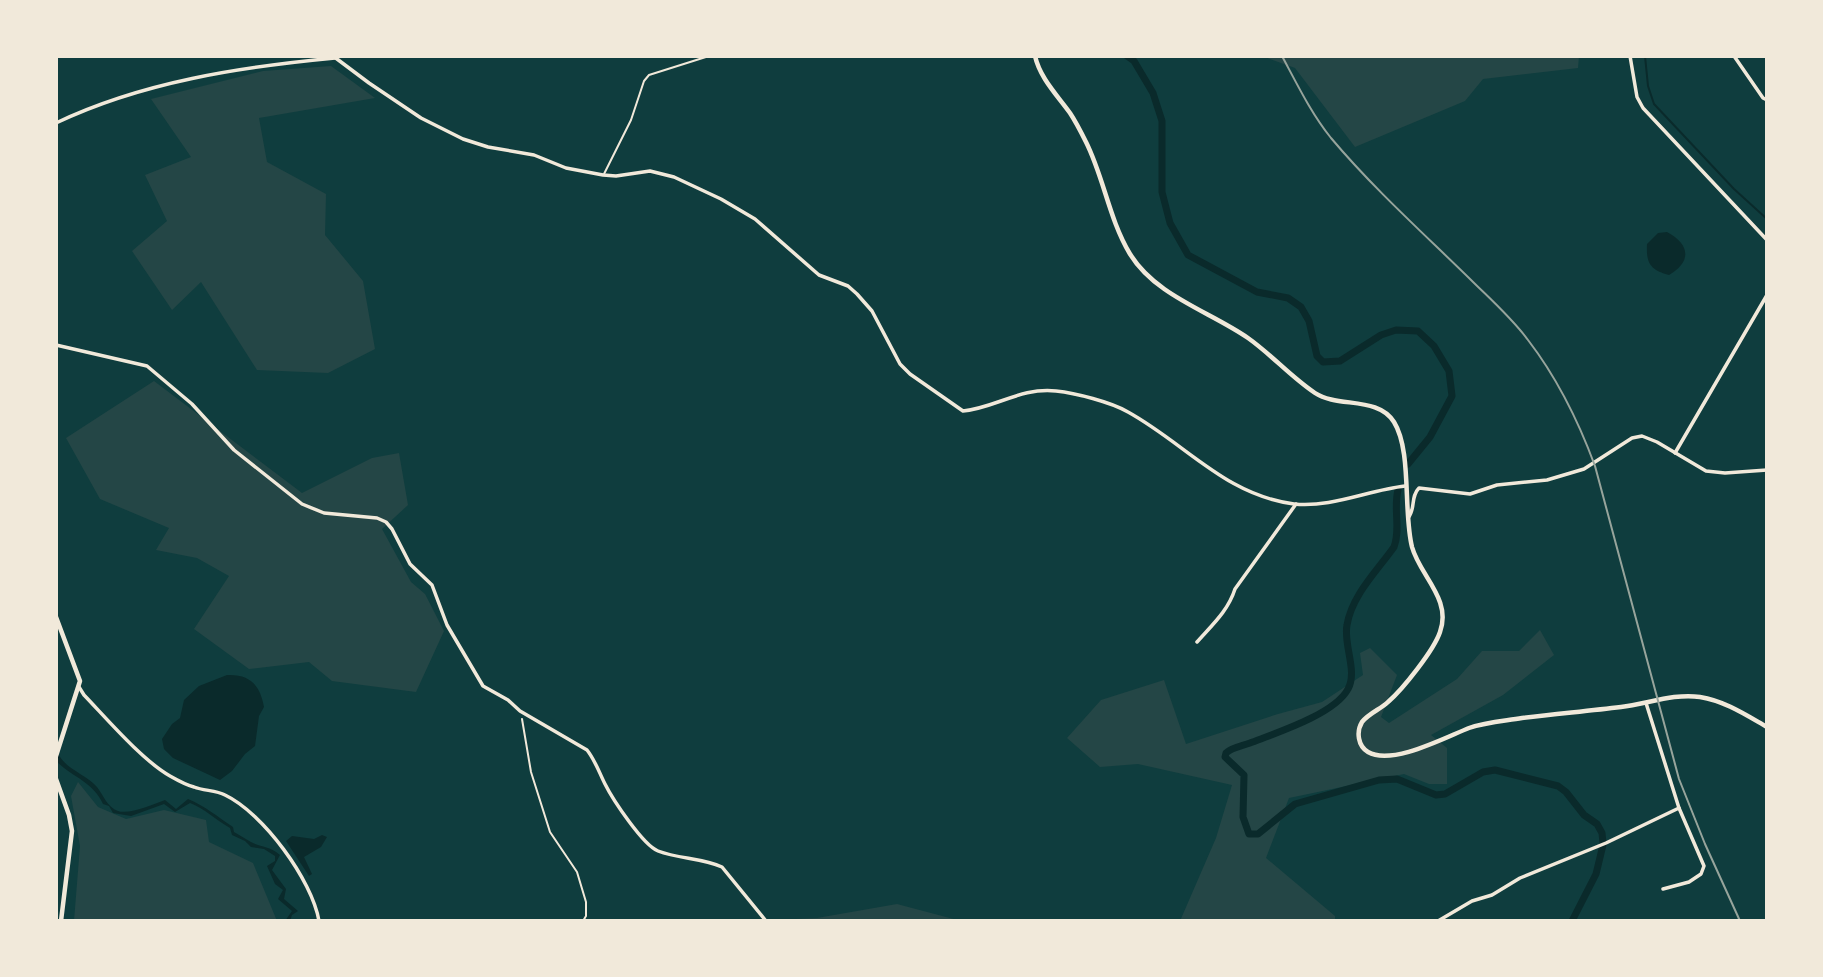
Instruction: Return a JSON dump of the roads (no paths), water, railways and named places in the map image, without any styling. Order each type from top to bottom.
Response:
[{"type":"street","points":[[1035,56],[1048,83],[1073,117],[1091,152],[1115,223],[1132,257],[1155,282],[1245,336],[1313,392],[1328,400],[1373,407],[1388,414],[1401,438],[1407,519],[1416,560],[1441,602],[1444,614],[1440,632],[1431,649],[1389,701],[1363,722],[1358,733],[1366,751],[1396,754],[1443,741],[1484,724],[1679,697],[1705,698],[1728,706],[1767,727]]},
{"type":"street","points":[[1630,56],[1637,97],[1643,108],[1767,240]]},
{"type":"street","points":[[1734,56],[1763,99],[1767,100]]},
{"type":"street","points":[[56,123],[92,106],[172,84],[270,64],[334,57],[421,118],[463,139],[488,147],[534,155],[566,168],[603,175],[650,171],[674,177],[755,219],[819,275],[848,286],[857,294],[872,311],[900,364],[963,411],[1036,390],[1057,391],[1094,400],[1125,410],[1235,486],[1259,496],[1296,504],[1344,499],[1405,486]]},
{"type":"street","points":[[1675,453],[1767,295]]},
{"type":"street","points":[[56,345],[148,366],[192,404],[234,450],[302,504],[324,513],[377,518],[386,522],[410,564],[432,585],[447,625],[483,685],[508,700],[520,711],[587,750],[592,755],[606,787],[632,827],[650,846],[659,851],[712,862],[722,867],[766,921]]},
{"type":"street","points":[[1407,519],[1412,514],[1414,493],[1419,488],[1470,494],[1497,485],[1547,480],[1584,469],[1632,438],[1642,436],[1706,471],[1767,470]]},
{"type":"street","points":[[1197,642],[1221,616],[1232,600],[1235,589],[1296,504]]},
{"type":"street","points":[[56,617],[79,676],[79,687],[56,756]]},
{"type":"street","points":[[79,687],[150,762],[169,776],[195,788],[225,795],[258,820],[275,839],[309,891],[319,921]]},
{"type":"street","points":[[1646,703],[1679,808],[1703,866],[1701,874],[1689,882],[1664,889]]},
{"type":"street","points":[[56,779],[72,831],[61,921]]},
{"type":"street","points":[[1438,921],[1520,878],[1606,843],[1679,808]]},
{"type":"lane","points":[[603,175],[631,120],[644,81],[649,75],[709,56]]},
{"type":"waterway","points":[[1127,56],[1134,61],[1153,93],[1162,121],[1162,192],[1170,223],[1188,255],[1257,292],[1288,298],[1301,307],[1309,321],[1317,356],[1323,362],[1340,361],[1381,335],[1396,330],[1418,331],[1434,346],[1449,371],[1452,396],[1430,437],[1408,464]]},
{"type":"waterway","points":[[1645,56],[1648,86],[1654,104],[1734,189],[1767,219]]},
{"type":"waterway","points":[[1398,490],[1394,547],[1360,593],[1347,625],[1352,674],[1348,689],[1331,707],[1318,714],[1226,753],[1225,757],[1244,775],[1243,817],[1249,834],[1258,834],[1295,804],[1379,780],[1397,779],[1436,795],[1445,794],[1483,772],[1495,770],[1558,786],[1584,815],[1597,824],[1603,843]]},
{"type":"waterway","points":[[1572,921],[1596,874],[1603,845]]},
{"type":"railway","points":[[1282,56],[1331,138],[1381,192],[1514,323],[1539,355],[1566,400],[1595,466],[1679,779],[1740,921]]}]
